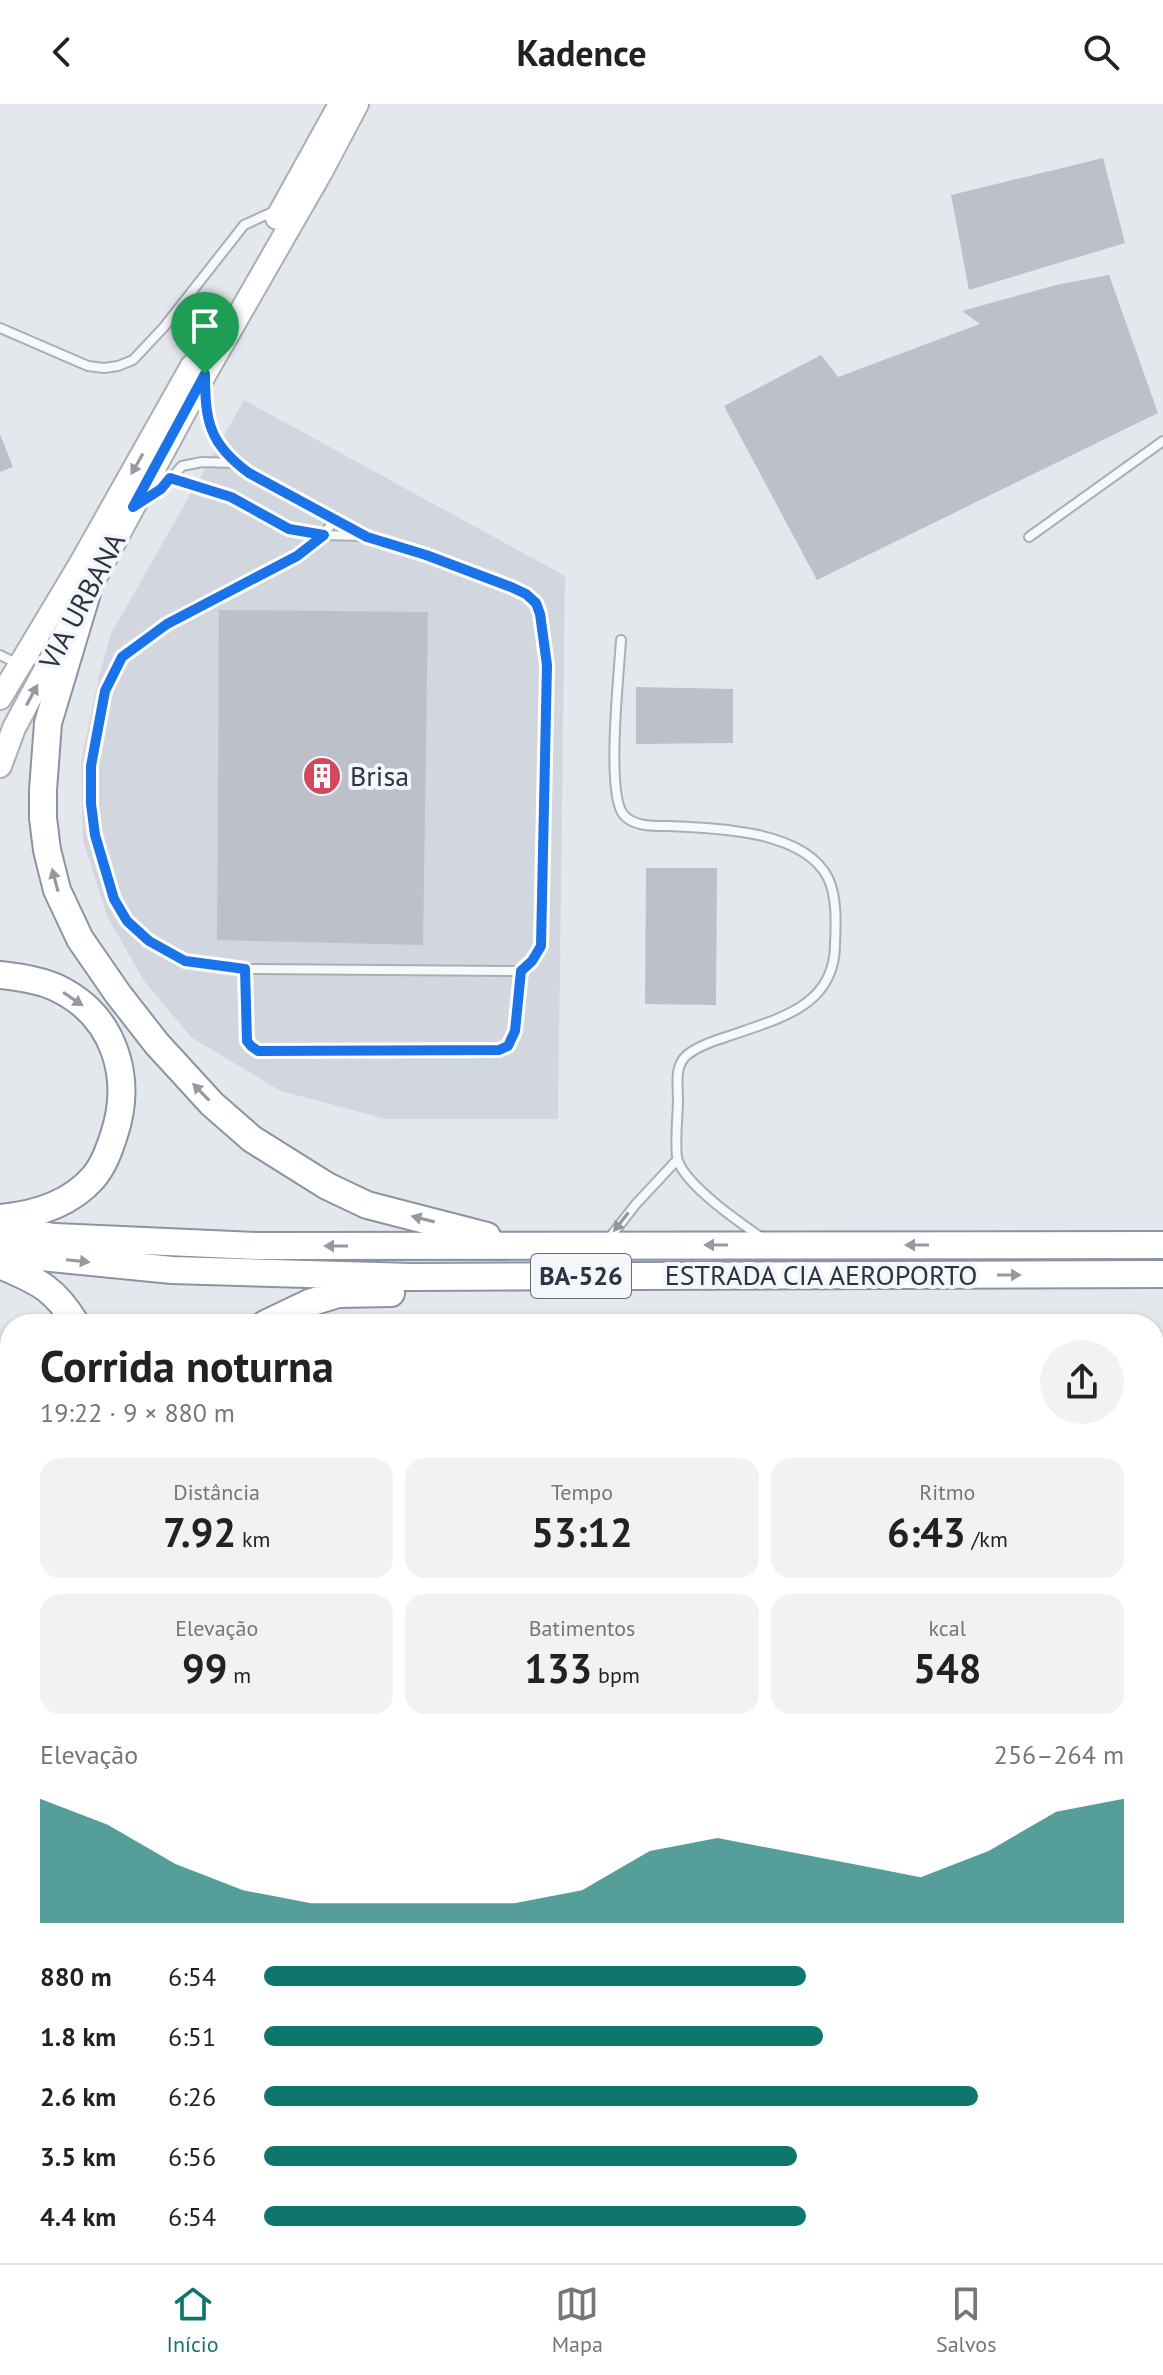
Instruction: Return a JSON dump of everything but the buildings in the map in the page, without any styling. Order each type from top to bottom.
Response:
[{"type":"highway","points":[[87,593],[48,723],[43,790],[46,839],[57,890],[80,939],[157,1044],[212,1104],[252,1139],[327,1186],[367,1205],[526,1246]]},
{"type":"highway","points":[[0,975],[51,986],[82,1004],[107,1033],[122,1075],[122,1113],[107,1155],[94,1177],[78,1192],[42,1211],[21,1217],[0,1218]]},
{"type":"highway","name":"ESTRADA CIA AEROPORTO","points":[[0,1229],[55,1237],[257,1246],[1163,1245]]},
{"type":"highway","name":"ESTRADA CIA AEROPORTO","points":[[0,1253],[172,1270],[412,1277],[1163,1274]]},
{"type":"highway","points":[[0,1265],[32,1278],[52,1292],[70,1314]]},
{"type":"highway","points":[[286,1314],[338,1294],[824,1286],[895,1274]]},
{"type":"main road","name":"VIA URBANA","points":[[0,698],[6,659],[81,563],[341,104]]},
{"type":"main road","name":"VIA URBANA","points":[[0,766],[14,728],[133,507],[357,104]]},
{"type":"lane","points":[[0,328],[88,366],[104,368],[133,360],[164,327],[244,225],[282,209]]},
{"type":"lane","points":[[205,374],[206,416],[211,431],[236,463],[363,536],[426,555],[526,594],[536,603],[540,614],[547,665],[541,946],[521,971],[515,1031],[508,1046],[499,1050],[258,1051],[247,1041],[245,969]]},
{"type":"lane","points":[[1029,537],[1163,441]]},
{"type":"lane","points":[[133,507],[161,489],[182,466],[190,463],[236,463]]},
{"type":"lane","points":[[170,478],[231,497],[289,529],[324,535],[363,536]]},
{"type":"lane","points":[[335,520],[324,535],[297,556],[167,624],[122,657],[105,691],[91,766],[95,835],[114,899],[127,921],[149,941],[185,961],[245,969],[521,971]]},
{"type":"lane","points":[[621,640],[614,789],[623,814],[646,825],[723,828],[755,833],[813,857],[833,891],[836,946],[827,983],[816,997],[780,1017],[705,1045],[687,1055],[678,1071],[677,1160],[709,1198],[773,1245]]},
{"type":"lane","points":[[604,1245],[636,1204],[677,1160]]},
{"type":"shaded area","points":[[244,400],[565,576],[558,1119],[386,1119],[281,1091],[192,1038],[144,981],[107,916],[83,840],[81,762],[99,676],[111,634]]},
{"type":"place","name":"Brisa","points":[[322,776]]},
{"type":"route","points":[[205,374],[206,416],[211,431],[236,463],[249,473],[367,537],[511,587],[536,603],[547,665],[541,946],[521,971],[515,1031],[508,1046],[499,1050],[258,1051],[247,1041],[245,969],[185,961],[149,941],[127,921],[114,899],[95,835],[91,804],[91,766],[105,691],[111,675],[122,657],[167,624],[297,556],[324,535],[289,529],[231,497],[170,478],[161,489],[133,507],[205,374]]}]
